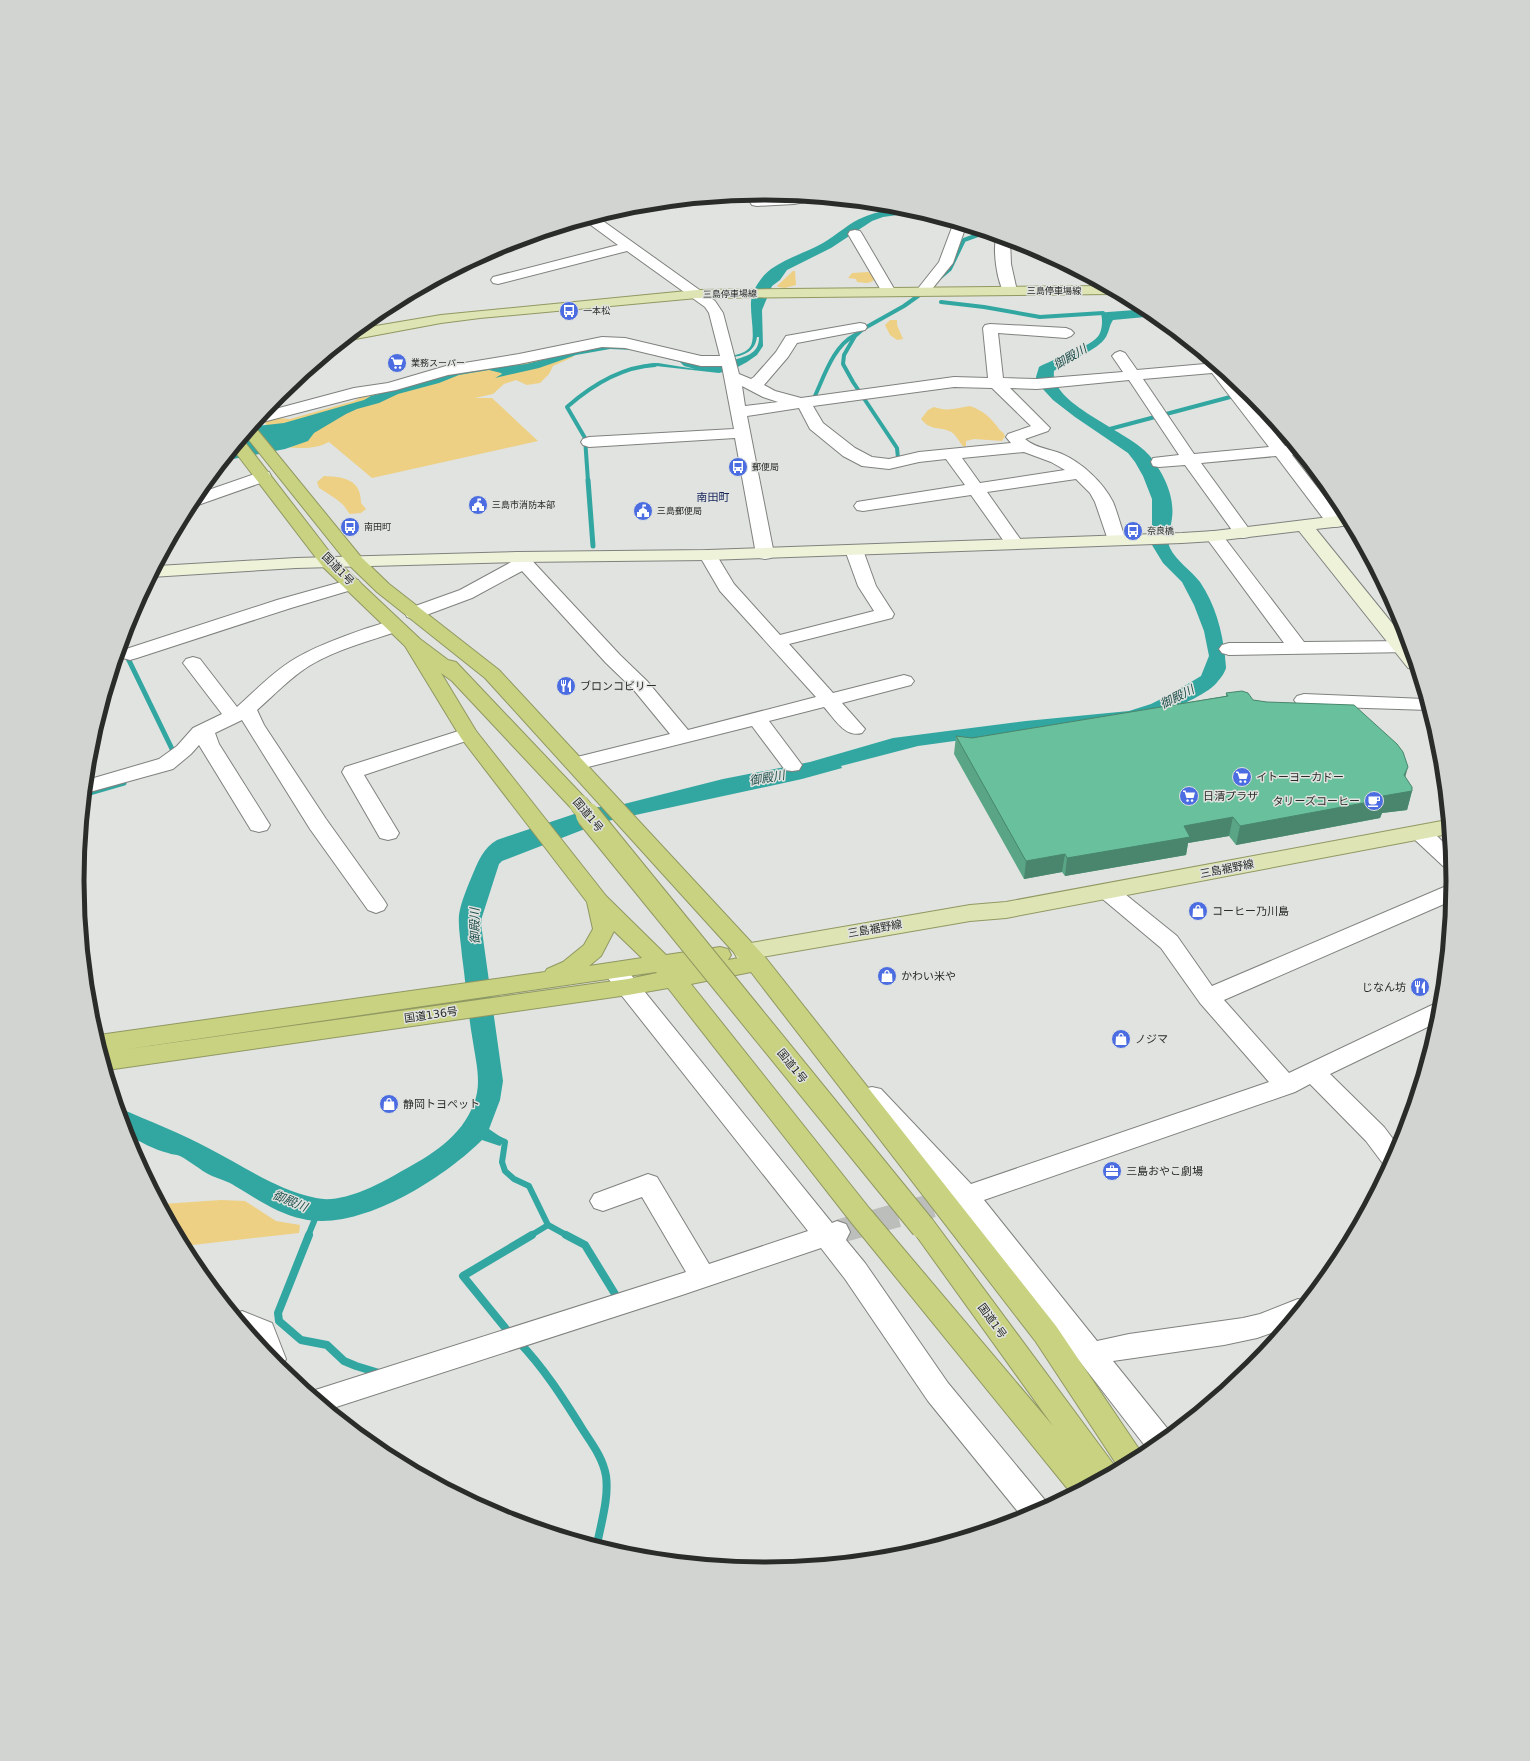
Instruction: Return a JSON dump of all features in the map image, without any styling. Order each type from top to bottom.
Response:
[{"type":"highway","points":[[251,433],[355,561],[383,588],[492,674],[576,764],[751,958],[1046,1334],[1128,1456]]},
{"type":"highway","name":"国道1号","points":[[240,447],[329,563],[413,643],[458,676]]},
{"type":"highway","name":"国道1号","points":[[383,588],[414,627],[458,676],[580,804],[923,1227],[1102,1471]]},
{"type":"highway","points":[[413,643],[468,734],[598,901],[668,972],[860,1215],[1081,1483]]},
{"type":"highway","points":[[539,981],[571,968],[593,950],[604,929],[598,901]]},
{"type":"highway","name":"国道136号","points":[[108,1060],[751,958]]},
{"type":"highway","name":"国道136号","points":[[104,1043],[539,981],[621,979]]},
{"type":"main road","name":"三島停車場線","points":[[359,333],[441,319],[480,314],[697,294],[1104,290]]},
{"type":"main road","name":"三島裾野線","points":[[751,958],[967,924],[1006,910],[1444,828]]},
{"type":"street","points":[[757,202],[773,200]]},
{"type":"street","points":[[594,222],[697,294],[710,304],[716,313],[730,368],[766,554]]},
{"type":"street","points":[[923,292],[946,263],[958,228]]},
{"type":"street","points":[[856,234],[889,292]]},
{"type":"street","points":[[1003,243],[1002,265],[1010,291]]},
{"type":"street","points":[[498,280],[629,246]]},
{"type":"street","points":[[753,385],[767,373],[783,354],[791,339],[860,327]]},
{"type":"street","points":[[1066,333],[990,328],[996,383],[1042,428],[1014,437],[1025,447],[1057,458],[1080,474],[1097,490],[1104,502],[1117,540]]},
{"type":"street","points":[[267,416],[446,371],[519,359],[602,342],[625,343],[651,348],[730,368],[753,385],[770,394],[802,403],[816,426],[849,452],[868,462],[889,464],[911,458],[1025,447]]},
{"type":"street","points":[[1120,356],[1190,460],[1243,533]]},
{"type":"street","points":[[738,412],[954,382],[1037,384],[1134,375],[1210,364]]},
{"type":"street","points":[[1238,390],[1279,451],[1342,521]]},
{"type":"street","points":[[589,442],[742,433]]},
{"type":"street","points":[[1159,462],[1292,450]]},
{"type":"street","points":[[951,454],[975,490],[1014,543]]},
{"type":"street","points":[[863,506],[1080,474]]},
{"type":"street","points":[[202,497],[263,476]]},
{"type":"street","points":[[158,572],[270,564],[355,561],[766,554],[1014,543],[1171,539],[1243,533],[1342,521]]},
{"type":"street","points":[[1304,526],[1403,643]]},
{"type":"street","points":[[1214,536],[1298,648]]},
{"type":"street","points":[[776,642],[885,614],[870,590],[854,550]]},
{"type":"street","points":[[708,555],[726,587],[855,729]]},
{"type":"street","points":[[414,613],[466,594],[522,559]]},
{"type":"street","points":[[522,559],[613,659],[644,690],[683,737]]},
{"type":"street","points":[[130,654],[284,604],[352,584]]},
{"type":"street","points":[[91,787],[158,768],[166,764],[174,759],[204,730],[240,713],[283,676],[304,662],[329,649],[394,626]]},
{"type":"street","points":[[1230,649],[1404,647]]},
{"type":"street","points":[[193,663],[240,713],[254,725],[318,824],[376,905]]},
{"type":"street","points":[[576,764],[904,681]]},
{"type":"street","points":[[1304,700],[1423,705]]},
{"type":"street","points":[[756,718],[792,765]]},
{"type":"street","points":[[204,730],[209,744],[259,825]]},
{"type":"street","points":[[388,833],[352,772],[468,734]]},
{"type":"street","points":[[1421,833],[1445,856]]},
{"type":"street","points":[[1107,891],[1169,942],[1208,997],[1286,1085]]},
{"type":"street","points":[[1208,997],[1446,895]]},
{"type":"street","points":[[621,979],[833,1234],[855,1271],[938,1392],[1033,1507]]},
{"type":"street","points":[[966,1196],[1286,1085],[1432,1016]]},
{"type":"street","points":[[806,1027],[966,1196],[1156,1438]]},
{"type":"street","points":[[1314,1073],[1375,1134],[1389,1153]]},
{"type":"street","points":[[603,1201],[648,1184],[703,1277]]},
{"type":"street","points":[[323,1399],[833,1234]]},
{"type":"street","points":[[1091,1354],[1126,1345],[1242,1330],[1291,1313]]},
{"type":"street","points":[[250,1326],[262,1331],[267,1345]]},
{"type":"shaded area","points":[[793,271],[795,271],[796,285],[785,288],[777,286]]},
{"type":"shaded area","points":[[868,272],[873,274],[874,280],[870,282],[857,282],[856,279],[848,278],[852,273]]},
{"type":"shaded area","points":[[890,320],[897,320],[897,325],[903,339],[897,340],[890,335],[885,325]]},
{"type":"shaded area","points":[[570,350],[573,357],[553,366],[549,374],[540,383],[527,385],[516,380],[504,384],[493,394],[475,398],[492,398],[538,441],[372,478],[329,442],[312,447],[283,447],[268,430],[265,422],[277,418],[290,419],[354,401],[367,394]]},
{"type":"shaded area","points":[[970,406],[987,415],[993,421],[1005,435],[1002,441],[974,439],[966,441],[966,446],[964,447],[951,432],[931,427],[921,419],[928,410],[934,407],[956,409]]},
{"type":"shaded area","points":[[324,476],[338,477],[355,484],[360,495],[361,503],[366,509],[361,513],[350,514],[341,503],[319,488],[317,482]]},
{"type":"shaded area","points":[[221,1200],[245,1201],[276,1221],[300,1225],[299,1233],[190,1245],[166,1204]]},
{"type":"water","points":[[886,211],[903,214],[883,217],[872,221],[831,248],[787,270],[780,280],[772,286],[762,310],[763,346],[757,355],[734,369],[719,373],[647,365],[658,363],[695,369],[684,366],[680,362],[634,350],[610,349],[576,355],[539,368],[495,378],[502,374],[489,370],[459,375],[439,383],[398,394],[379,403],[357,409],[314,433],[308,441],[285,449],[230,460],[258,426],[284,423],[364,400],[371,396],[446,373],[526,364],[601,345],[731,361],[746,356],[757,348],[759,337],[757,337],[755,345],[751,350],[745,354],[724,358],[710,357],[737,355],[750,347],[753,337],[751,308],[752,296],[757,285],[768,271],[823,243],[859,219]]},
{"type":"water","name":"御殿川","points":[[1136,310],[1147,317],[1113,320],[1102,342],[1054,371],[1056,383],[1064,395],[1077,406],[1140,446],[1149,455],[1159,469],[1167,485],[1172,501],[1171,522],[1168,537],[1170,548],[1176,557],[1200,582],[1214,608],[1220,627],[1224,646],[1226,668],[1222,677],[1214,685],[1194,698],[1166,712],[918,746],[841,766],[842,768],[802,779],[603,822],[502,861],[499,864],[481,924],[503,1081],[500,1100],[489,1129],[505,1140],[500,1146],[482,1140],[466,1155],[424,1185],[400,1199],[375,1210],[350,1217],[325,1221],[294,1217],[268,1206],[229,1183],[202,1171],[188,1160],[180,1156],[158,1150],[135,1139],[124,1110],[188,1138],[288,1190],[316,1198],[326,1199],[348,1196],[371,1188],[423,1159],[444,1144],[462,1126],[474,1103],[478,1088],[478,1073],[468,1010],[459,915],[464,895],[472,876],[485,851],[492,843],[592,808],[624,804],[723,779],[810,762],[893,738],[1026,721],[1129,711],[1151,704],[1201,676],[1209,656],[1204,631],[1194,605],[1182,582],[1163,563],[1152,545],[1152,499],[1143,476],[1128,453],[1075,417],[1053,400],[1037,383],[1036,377],[1039,367],[1089,344],[1099,335],[1102,322],[1101,314],[1095,313]]},
{"type":"building","name":"日清プラザ","points":[[1242,691],[1248,693],[1253,700],[1267,702],[1354,705],[1397,744],[1403,752],[1408,767],[1404,775],[1412,787],[1412,791],[1383,796],[1385,799],[1240,826],[1233,817],[1184,826],[1190,837],[1067,858],[1065,854],[1026,861],[956,736],[972,738],[1228,696],[1226,693]]},
{"type":"waterway","points":[[936,281],[950,269],[964,240],[979,235]]},
{"type":"waterway","points":[[898,458],[897,448],[853,382],[843,364],[844,355],[855,336],[863,329],[904,306],[925,291]]},
{"type":"waterway","points":[[941,302],[984,307],[1040,317],[1103,313]]},
{"type":"waterway","points":[[814,398],[835,354],[847,340],[855,335]]},
{"type":"waterway","points":[[588,481],[585,438],[567,407],[587,391],[608,378],[630,369],[655,365]]},
{"type":"waterway","points":[[1106,430],[1242,394]]},
{"type":"waterway","points":[[588,480],[593,546]]},
{"type":"waterway","points":[[124,651],[173,751]]},
{"type":"waterway","points":[[90,793],[124,783]]},
{"type":"waterway","points":[[496,1138],[505,1142],[502,1162],[505,1171],[514,1179],[529,1186],[548,1225]]},
{"type":"waterway","points":[[308,1236],[317,1214]]},
{"type":"waterway","points":[[530,1236],[548,1225]]},
{"type":"waterway","points":[[548,1225],[568,1236]]},
{"type":"waterway","points":[[309,1235],[278,1313],[279,1321],[301,1340],[327,1345],[344,1361],[379,1373]]},
{"type":"waterway","points":[[511,1335],[463,1276],[532,1235]]},
{"type":"waterway","points":[[566,1235],[585,1245],[615,1294]]},
{"type":"waterway","points":[[518,1341],[553,1384],[568,1406],[600,1457],[605,1469],[607,1484],[598,1540]]},
{"type":"tunnel","points":[[840,1231],[960,1198]]},
{"type":"place","name":"一本松","points":[[569,311]]},
{"type":"place","name":"業務スーパー","points":[[397,363]]},
{"type":"place","name":"郵便局","points":[[738,467]]},
{"type":"place","name":"三島市消防本部","points":[[478,505]]},
{"type":"place","name":"三島郵便局","points":[[643,511]]},
{"type":"place","name":"南田町","points":[[350,527]]},
{"type":"place","name":"奈良橋","points":[[1133,531]]},
{"type":"place","name":"ブロンコビリー","points":[[566,686]]},
{"type":"place","name":"イトーヨーカドー","points":[[1242,777]]},
{"type":"place","name":"日清プラザ","points":[[1189,796]]},
{"type":"place","name":"タリーズコーヒー","points":[[1374,801]]},
{"type":"place","name":"コーヒー乃川島","points":[[1198,911]]},
{"type":"place","name":"かわい米や","points":[[887,976]]},
{"type":"place","name":"じなん坊","points":[[1420,987]]},
{"type":"place","name":"ノジマ","points":[[1121,1039]]},
{"type":"place","name":"静岡トヨペット","points":[[389,1104]]},
{"type":"place","name":"三島おやこ劇場","points":[[1112,1171]]},
{"type":"district","name":"南田町","points":[[713,497]]}]
